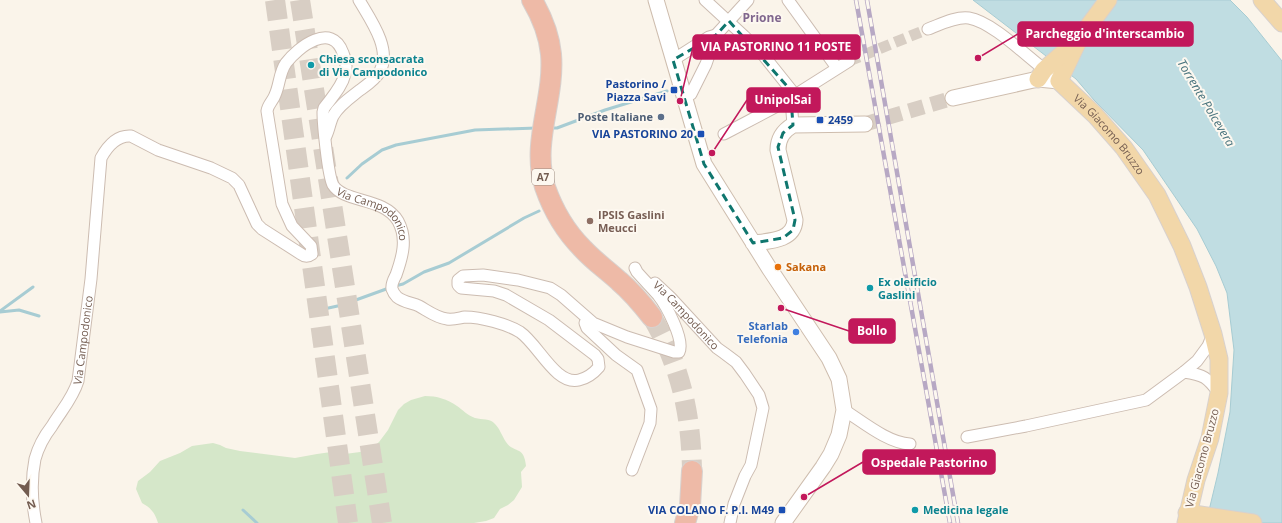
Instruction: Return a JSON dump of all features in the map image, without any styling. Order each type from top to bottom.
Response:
[{"type":"highway","name":"A7","points":[[532,0],[544,24],[551,56],[549,84],[540,149],[542,173],[549,198],[563,224],[582,248],[620,282],[639,301],[652,317]]},
{"type":"highway","points":[[685,523],[690,506],[692,471]]},
{"type":"main road","points":[[656,0],[683,98],[704,164],[760,242],[835,369],[839,379],[843,404],[839,435],[831,454],[783,523]]},
{"type":"main road","points":[[1041,74],[1078,39],[1108,0]]},
{"type":"main road","points":[[1262,0],[1282,23]]},
{"type":"main road","points":[[953,98],[1041,74],[1062,75],[1078,39]]},
{"type":"main road","name":"Via Giacomo Bruzzo","points":[[1062,75],[1124,148],[1157,195],[1182,246],[1198,287],[1213,334],[1219,359],[1219,393],[1210,438],[1186,518]]},
{"type":"main road","points":[[760,242],[786,236],[793,230],[795,223],[778,150],[781,136],[786,130],[793,125],[865,124]]},
{"type":"main road","points":[[1186,518],[1205,516],[1253,523]]},
{"type":"street","points":[[326,139],[333,116],[340,107],[373,79],[383,64],[383,51],[376,30],[359,0]]},
{"type":"street","points":[[705,0],[729,21],[764,56],[793,97],[793,125]]},
{"type":"street","points":[[683,98],[691,94],[706,64],[716,36],[748,0]]},
{"type":"street","points":[[788,0],[837,68]]},
{"type":"street","points":[[928,29],[949,20],[968,18],[985,24],[1000,33],[1041,74]]},
{"type":"street","points":[[673,60],[709,37],[716,36]]},
{"type":"street","name":"Via Campodonico","points":[[36,523],[32,499],[35,460],[38,451],[51,427],[73,396],[78,381],[91,280],[101,158],[107,148],[119,139],[126,136],[131,136],[158,150],[227,174],[240,185],[250,212],[260,226],[301,254],[306,256],[312,254],[312,248],[292,226],[282,204],[267,106],[276,94],[281,73],[286,62],[304,46],[314,40],[323,38],[332,39],[339,44],[345,57],[346,68],[342,84],[328,102],[323,112],[328,164],[333,185],[344,193],[386,208],[398,222],[403,233],[404,244],[392,284],[392,290],[397,297],[446,319],[472,318],[498,323],[512,328],[526,337],[554,370],[568,380],[576,381],[594,374],[598,367],[598,359],[595,355],[549,320],[518,302],[494,291],[461,288],[458,285],[458,280],[463,276],[483,275],[518,280],[550,288],[561,295],[590,321],[627,337],[674,352],[679,352],[679,339],[672,320],[659,296],[637,272],[636,268],[639,269],[670,297],[717,348],[736,362],[753,385],[761,401],[762,415],[751,465],[734,504],[730,523]]},
{"type":"street","points":[[724,134],[793,97],[849,61]]},
{"type":"street","points":[[590,321],[585,323],[587,328],[616,355],[637,370],[651,409],[650,423],[632,470]]},
{"type":"street","points":[[967,437],[1141,402],[1150,398],[1197,361],[1208,346],[1213,334]]},
{"type":"street","name":"Via Giacomo Bruzzo","points":[[1184,372],[1199,374],[1205,377],[1219,393]]},
{"type":"street","points":[[843,404],[886,437],[910,444]]},
{"type":"highlighted area","points":[[729,21],[796,96],[791,99],[793,125],[783,133],[778,147],[795,220],[793,230],[783,238],[753,243],[731,208],[704,164],[673,60],[716,35]]},
{"type":"green space","points":[[425,396],[438,397],[446,400],[472,417],[493,422],[509,446],[521,452],[523,455],[526,466],[521,472],[522,487],[514,500],[500,509],[494,518],[474,523],[158,523],[156,516],[152,511],[142,503],[136,489],[138,481],[150,472],[160,461],[180,453],[192,446],[213,443],[240,451],[295,458],[331,452],[345,454],[360,452],[373,447],[379,442],[388,430],[398,410],[404,404],[411,400]]},
{"type":"water","name":"Torrente Polcevera","points":[[973,0],[1230,0],[1247,17],[1282,61],[1282,523],[1206,523],[1230,412],[1234,350],[1227,293],[1216,266],[1197,229],[1143,150],[1094,100],[1076,79]]},
{"type":"waterway","points":[[551,128],[557,128],[605,110],[667,91]]},
{"type":"waterway","points":[[347,178],[362,164],[382,150],[396,145],[475,130],[537,128]]},
{"type":"waterway","points":[[395,286],[403,284],[424,272],[449,263],[524,218],[539,211]]},
{"type":"waterway","points":[[0,311],[33,287]]},
{"type":"waterway","points":[[324,309],[342,305],[389,288]]},
{"type":"waterway","points":[[0,312],[19,310],[39,316]]},
{"type":"waterway","points":[[243,510],[257,523]]},
{"type":"tunnel","points":[[275,0],[348,523]]},
{"type":"tunnel","points":[[300,0],[382,523]]},
{"type":"tunnel","points":[[849,61],[928,29]]},
{"type":"tunnel","points":[[865,124],[953,98]]},
{"type":"tunnel","points":[[652,317],[670,354],[687,410],[692,471]]},
{"type":"railway","points":[[856,0],[950,523]]},
{"type":"railway","points":[[867,0],[958,523]]},
{"type":"place","name":"Parcheggio d'interscambio","points":[[978,58]]},
{"type":"place","name":"Chiesa sconsacrata di Via Campodonico","points":[[311,65]]},
{"type":"place","name":"Pastorino / Piazza Savi","points":[[674,90]]},
{"type":"place","name":"VIA PASTORINO 11 POSTE","points":[[680,101]]},
{"type":"place","name":"Poste Italiane","points":[[661,117]]},
{"type":"place","name":"2459","points":[[820,120]]},
{"type":"place","name":"VIA PASTORINO 20","points":[[701,134]]},
{"type":"place","name":"UnipolSai","points":[[712,153]]},
{"type":"place","name":"IPSIS Gaslini Meucci","points":[[590,221]]},
{"type":"place","name":"Sakana","points":[[778,267]]},
{"type":"place","name":"Ex oleificio Gaslini","points":[[870,288]]},
{"type":"place","name":"Bollo","points":[[781,308]]},
{"type":"place","name":"Starlab Telefonia","points":[[796,332]]},
{"type":"place","name":"Ospedale Pastorino","points":[[804,497]]},
{"type":"place","name":"VIA COLANO F. P.I. M49","points":[[782,510]]},
{"type":"place","name":"Medicina legale","points":[[915,510]]},
{"type":"district","name":"Prione","points":[[762,18]]}]
